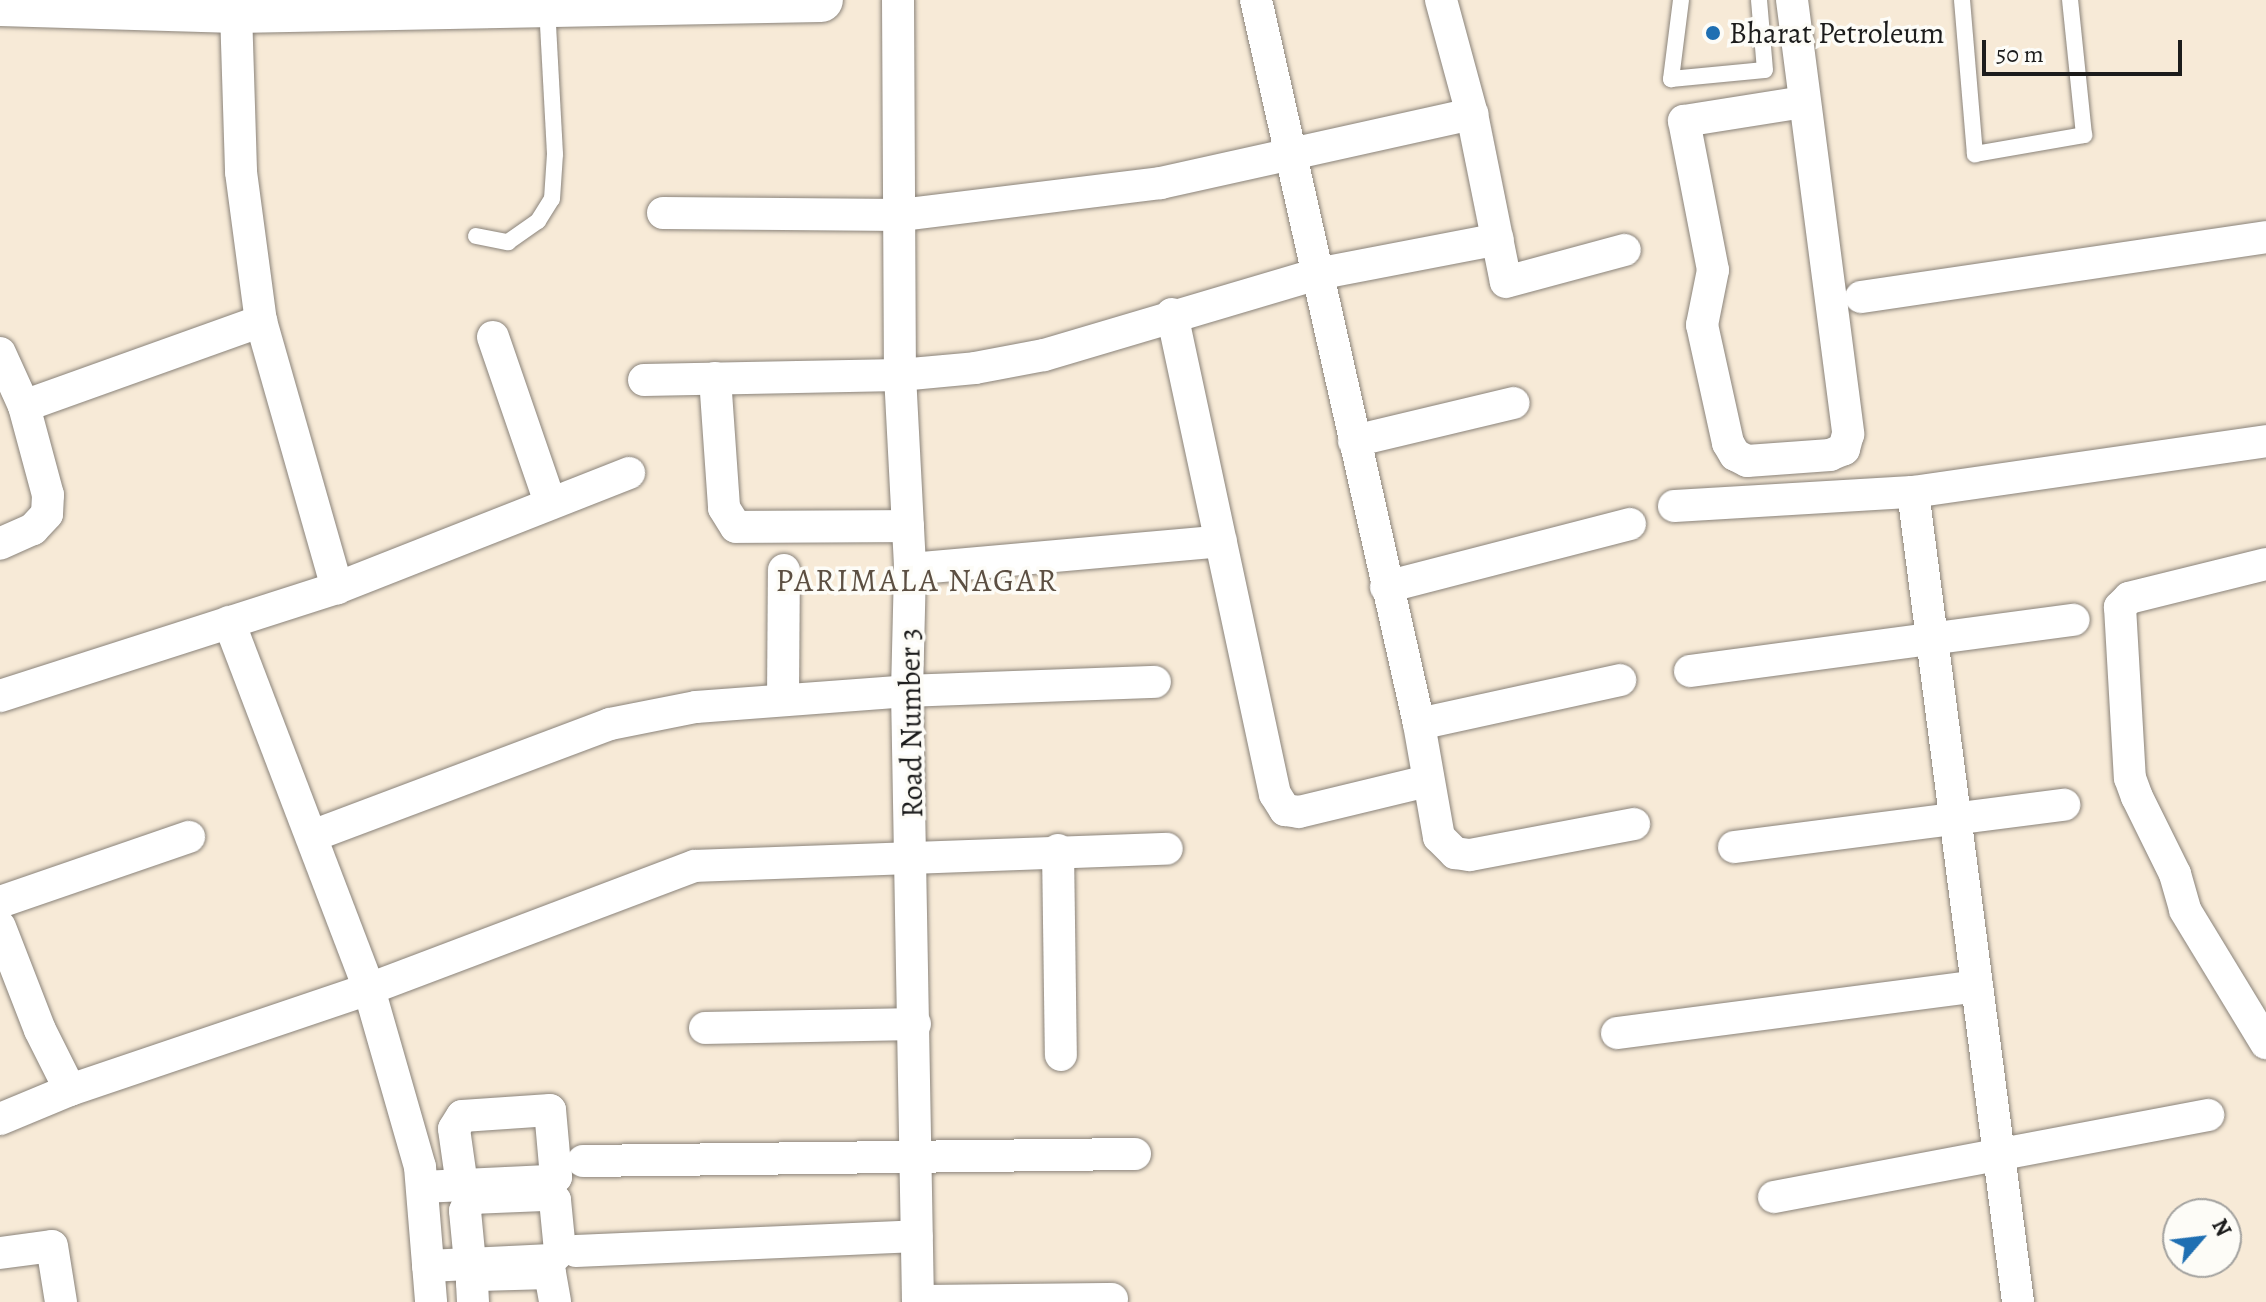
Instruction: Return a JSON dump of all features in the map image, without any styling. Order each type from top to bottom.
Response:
[{"type":"street","points":[[0,4],[236,11],[359,3],[547,5],[821,0]]},
{"type":"street","name":"Road Number 3","points":[[898,0],[900,375],[910,569],[907,691],[913,856],[918,1301]]},
{"type":"street","points":[[1256,0],[1419,724],[1439,837],[1455,853],[1470,855],[1634,824]]},
{"type":"street","points":[[1441,0],[1472,114],[1506,282],[1625,250]]},
{"type":"street","points":[[1792,0],[1848,434],[1844,449],[1830,455],[1747,461],[1735,455],[1728,443],[1702,325],[1713,270],[1684,121],[1804,102]]},
{"type":"street","points":[[236,11],[241,172],[261,321],[337,588]]},
{"type":"street","points":[[663,213],[901,215],[1161,183],[1472,114]]},
{"type":"street","points":[[1861,297],[2266,237]]},
{"type":"street","points":[[644,380],[900,375],[1044,355],[1172,314],[1317,274],[1498,239]]},
{"type":"street","points":[[1172,314],[1275,794],[1285,810],[1299,812],[1427,781]]},
{"type":"street","points":[[24,406],[261,321]]},
{"type":"street","points":[[493,337],[550,503]]},
{"type":"street","points":[[0,353],[24,406],[48,495],[47,514],[33,529],[0,544]]},
{"type":"street","points":[[715,378],[724,508],[736,527],[908,526]]},
{"type":"street","points":[[1354,441],[1514,403]]},
{"type":"street","points":[[1674,506],[1913,492],[2266,441]]},
{"type":"street","points":[[0,696],[337,588],[629,473]]},
{"type":"street","points":[[1913,492],[2018,1302]]},
{"type":"street","points":[[1386,587],[1630,524]]},
{"type":"street","points":[[910,569],[1221,541]]},
{"type":"street","points":[[2266,564],[2129,598],[2120,607],[2130,778],[2175,874],[2185,910],[2266,1043]]},
{"type":"street","points":[[783,699],[784,570]]},
{"type":"street","points":[[1690,671],[2074,620]]},
{"type":"street","points":[[229,622],[369,989],[422,1187],[431,1302]]},
{"type":"street","points":[[1419,724],[1620,680]]},
{"type":"street","points":[[312,836],[610,724],[696,707],[907,691],[1155,682]]},
{"type":"street","points":[[1734,847],[2064,805]]},
{"type":"street","points":[[0,902],[189,837]]},
{"type":"street","points":[[0,1119],[70,1090],[369,989],[695,866],[1058,850],[1167,849]]},
{"type":"street","points":[[1058,850],[1061,1055]]},
{"type":"street","points":[[0,927],[40,1030],[70,1090]]},
{"type":"street","points":[[1617,1033],[1977,986]]},
{"type":"street","points":[[705,1028],[915,1024]]},
{"type":"street","points":[[1774,1197],[2208,1115]]},
{"type":"street","points":[[583,1161],[1135,1154]]},
{"type":"street","points":[[422,1187],[462,1185]]},
{"type":"street","points":[[576,1251],[917,1236]]},
{"type":"street","points":[[0,1253],[52,1246],[61,1302]]},
{"type":"street","points":[[428,1266],[470,1263]]},
{"type":"street","points":[[473,1302],[472,1283],[479,1275],[550,1273],[555,1302]]},
{"type":"street","points":[[918,1301],[1112,1299]]},
{"type":"lane","points":[[1681,0],[1671,79],[1765,70],[1759,0]]},
{"type":"lane","points":[[1962,0],[1975,154],[2084,135],[2070,0]]},
{"type":"lane","points":[[476,236],[508,242],[538,221],[552,199],[555,154],[547,5]]},
{"type":"place","name":"Bharat Petroleum","points":[[1713,33]]},
{"type":"district","name":"PARIMALA NAGAR","points":[[917,580]]}]
